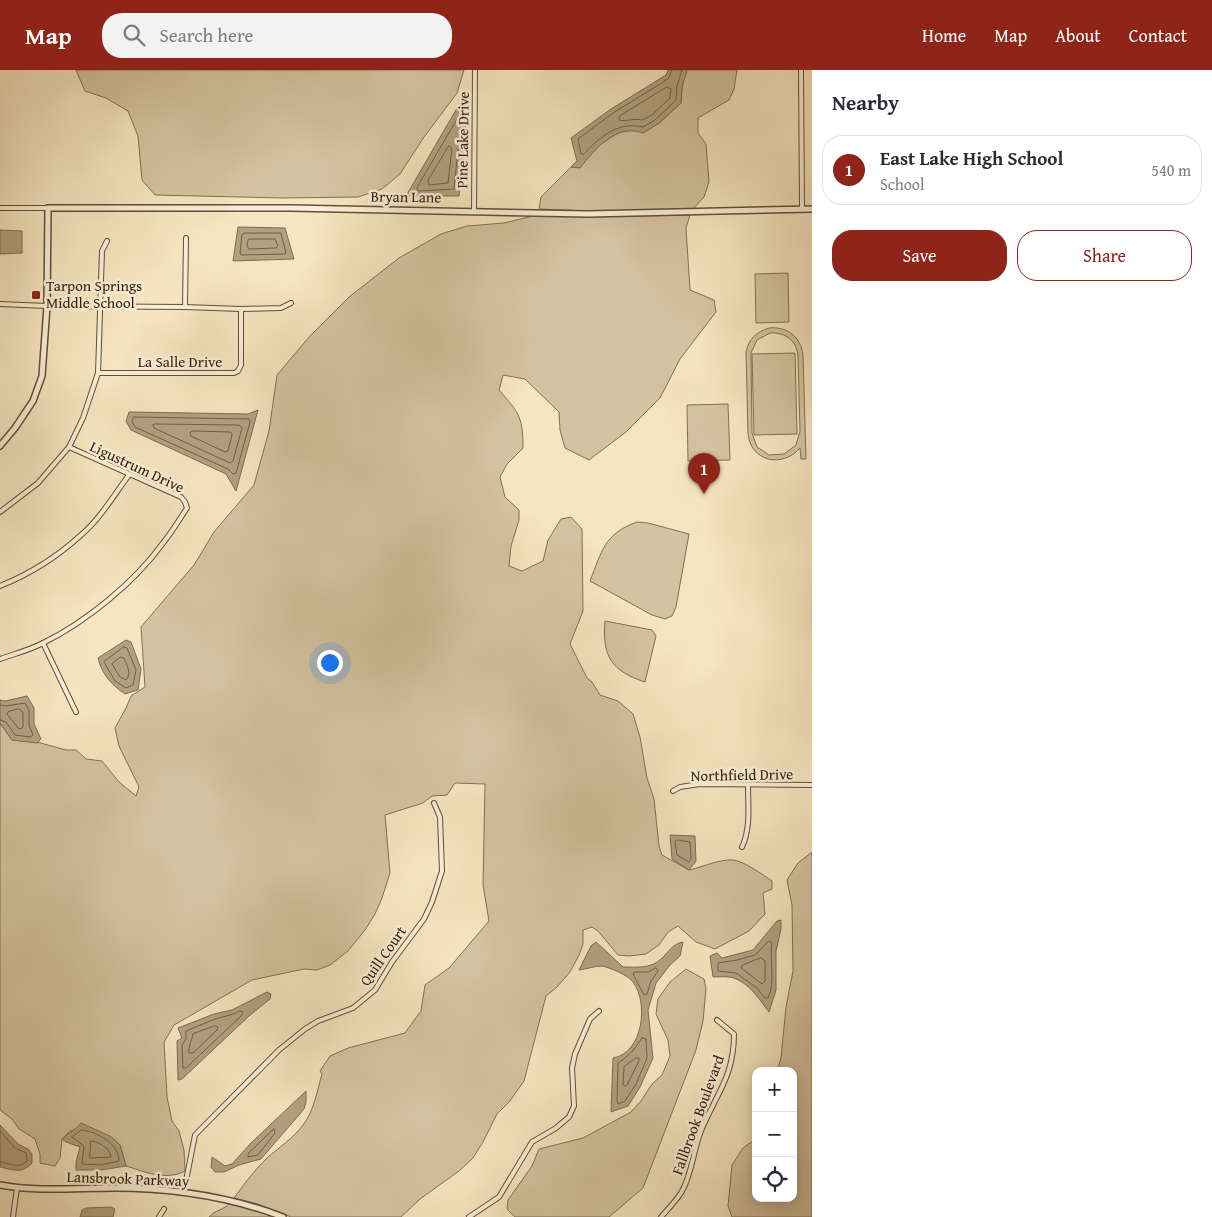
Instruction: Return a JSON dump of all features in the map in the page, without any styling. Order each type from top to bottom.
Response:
[{"type":"street","name":"Pine Lake Drive","points":[[474,211],[475,70]]},
{"type":"street","points":[[801,70],[802,209]]},
{"type":"street","name":"Bryan Lane","points":[[0,208],[146,207],[588,214],[812,209]]},
{"type":"street","points":[[0,446],[33,401],[42,376],[47,306],[48,208]]},
{"type":"street","points":[[185,307],[186,238]]},
{"type":"street","points":[[0,512],[38,484],[69,447],[84,418],[98,373],[102,307],[102,251],[107,241]]},
{"type":"street","points":[[0,304],[241,309],[281,308],[291,302]]},
{"type":"street","name":"La Salle Drive","points":[[98,373],[234,373],[238,371],[241,365],[241,309]]},
{"type":"street","name":"Ligustrum Drive","points":[[0,659],[43,643],[75,624],[126,586],[162,545],[187,508],[181,497],[69,447]]},
{"type":"street","points":[[0,586],[25,576],[54,557],[82,534],[109,503],[129,475]]},
{"type":"street","points":[[43,643],[76,712]]},
{"type":"street","name":"Northfield Drive","points":[[673,790],[700,784],[812,785]]},
{"type":"street","points":[[742,847],[748,829],[748,785]]},
{"type":"street","name":"Quill Court","points":[[184,1191],[195,1135],[206,1122],[279,1050],[305,1029],[318,1021],[353,1008],[376,990],[392,962],[424,919],[432,902],[442,871],[440,817],[434,803]]},
{"type":"street","points":[[469,1217],[499,1197],[532,1142],[556,1128],[569,1117],[574,1106],[572,1068],[575,1054],[590,1020],[599,1011]]},
{"type":"street","name":"Fallbrook Boulevard","points":[[661,1217],[681,1193],[688,1177],[701,1132],[732,1063],[734,1034],[717,1020]]},
{"type":"street","name":"Lansbrook Parkway","points":[[0,1185],[17,1188],[115,1188],[184,1191],[228,1199],[258,1207],[283,1217]]},
{"type":"street","points":[[14,1217],[17,1188]]},
{"type":"street","points":[[159,1217],[164,1209]]},
{"type":"shaded area","points":[[76,70],[464,70],[457,93],[424,137],[400,174],[382,189],[358,197],[282,198],[155,195],[142,180],[138,136],[128,111],[106,98],[85,91]]},
{"type":"shaded area","points":[[687,70],[737,70],[734,89],[729,100],[698,118],[698,133],[706,144],[709,182],[704,197],[693,209],[588,211],[539,209],[541,197],[571,167],[580,167],[598,146],[618,133],[658,124],[681,103],[682,87]]},
{"type":"shaded area","points":[[537,215],[588,217],[690,215],[686,228],[690,290],[714,300],[716,312],[680,359],[660,398],[626,432],[589,460],[565,448],[560,430],[559,412],[525,379],[503,375],[499,390],[511,404],[521,422],[523,438],[523,448],[507,464],[500,477],[505,497],[519,510],[519,520],[511,546],[509,566],[522,571],[543,561],[548,540],[561,519],[571,517],[582,529],[583,611],[570,644],[587,678],[592,682],[600,695],[618,701],[633,714],[640,737],[647,778],[654,799],[659,846],[662,855],[689,870],[728,860],[737,861],[748,866],[772,881],[772,889],[763,893],[765,914],[749,931],[715,949],[696,942],[678,926],[668,932],[659,945],[646,954],[618,955],[598,931],[592,927],[583,930],[583,944],[570,972],[546,996],[524,1081],[510,1101],[497,1114],[473,1158],[459,1171],[420,1199],[401,1217],[291,1217],[258,1204],[234,1198],[249,1178],[271,1155],[295,1135],[307,1119],[317,1094],[322,1074],[320,1071],[330,1056],[348,1048],[405,1033],[421,1011],[425,985],[449,968],[489,921],[483,885],[485,784],[455,783],[447,795],[432,796],[423,803],[385,815],[390,873],[375,914],[348,951],[330,965],[317,970],[304,969],[252,980],[174,1025],[164,1042],[167,1097],[172,1121],[179,1131],[184,1150],[185,1171],[178,1174],[163,1175],[148,1173],[126,1166],[120,1145],[110,1136],[77,1129],[70,1131],[62,1139],[60,1158],[55,1166],[40,1163],[40,1154],[35,1139],[19,1129],[12,1119],[0,1110],[0,723],[12,740],[37,742],[66,750],[76,750],[86,759],[102,761],[119,782],[136,796],[139,787],[119,746],[115,728],[131,696],[145,687],[141,627],[194,565],[214,532],[254,485],[269,431],[277,375],[310,336],[349,297],[399,258],[441,234],[467,226],[504,223]]},
{"type":"shaded area","points":[[788,273],[789,322],[756,323],[755,274]]},
{"type":"shaded area","points":[[776,328],[787,331],[796,338],[802,349],[806,459],[801,459],[800,448],[793,455],[785,458],[768,459],[754,450],[750,443],[748,433],[746,352],[751,340],[764,330]],"holes":[[[770,333],[789,338],[797,350],[800,431],[796,445],[784,454],[769,455],[757,447],[752,433],[751,353],[757,340]]]},
{"type":"shaded area","points":[[795,353],[797,434],[754,435],[752,354]]},
{"type":"shaded area","points":[[728,404],[730,460],[688,461],[687,405]]},
{"type":"shaded area","points":[[637,522],[689,534],[676,607],[672,616],[665,619],[652,615],[590,581],[601,552],[611,538],[617,532]]},
{"type":"shaded area","points":[[605,621],[652,630],[656,636],[645,682],[624,673],[611,660],[605,644]]},
{"type":"shaded area","points":[[812,852],[812,1217],[732,1217],[728,1206],[732,1165],[743,1148],[752,1142],[752,1202],[797,1202],[797,1067],[778,1067],[793,971],[792,905],[787,880],[798,863]]},
{"type":"shaded area","points":[[686,969],[704,979],[706,989],[703,1021],[696,1050],[643,1188],[609,1217],[515,1217],[507,1209],[508,1200],[532,1166],[539,1149],[583,1138],[631,1112],[652,1084],[662,1075],[670,1056],[668,1040],[656,1014],[658,999],[670,982]]},
{"type":"shaded area","points":[[230,1203],[275,1217],[209,1217]]},
{"type":"water","points":[[668,70],[687,70],[682,87],[681,103],[658,124],[643,133],[633,131],[615,135],[599,146],[580,168],[571,167],[577,161],[571,138],[611,109],[666,75]]},
{"type":"water","points":[[460,103],[468,103],[459,196],[406,196]]},
{"type":"water","points":[[238,227],[285,228],[294,259],[233,261]]},
{"type":"water","points":[[0,230],[22,231],[22,253],[0,254]]},
{"type":"water","points":[[258,410],[236,491],[226,474],[131,430],[126,421],[129,412],[248,414]]},
{"type":"water","points":[[126,640],[131,642],[141,669],[138,690],[125,694],[108,679],[102,670],[98,658]]},
{"type":"water","points":[[27,696],[34,708],[34,724],[41,739],[37,743],[12,740],[0,723],[0,700],[5,701]]},
{"type":"water","points":[[670,835],[695,836],[696,861],[689,870],[672,859]]},
{"type":"water","points":[[781,920],[776,951],[776,990],[769,1012],[754,992],[745,984],[734,978],[713,977],[710,956],[717,953],[722,958],[753,950],[777,921]]},
{"type":"water","points":[[596,942],[623,967],[643,967],[657,962],[673,946],[683,942],[680,956],[656,983],[648,1010],[653,1058],[640,1087],[628,1106],[611,1112],[613,1058],[623,1054],[631,1047],[637,1037],[642,1014],[641,1002],[633,982],[619,972],[602,966],[579,970],[591,946]]},
{"type":"water","points":[[267,992],[271,994],[270,999],[249,1016],[182,1079],[178,1080],[177,1041],[182,1038],[178,1028],[214,1014],[232,1010]]},
{"type":"water","points":[[306,1091],[304,1109],[261,1159],[239,1165],[224,1172],[215,1172],[211,1167],[212,1157],[225,1166],[232,1164],[251,1143]]},
{"type":"water","points":[[81,1123],[110,1136],[120,1145],[126,1166],[101,1170],[76,1170],[80,1147],[62,1139]]},
{"type":"water","points":[[0,1125],[18,1144],[28,1149],[32,1154],[32,1163],[25,1169],[17,1170],[0,1167]]},
{"type":"water","points":[[111,1207],[115,1209],[113,1217],[80,1217],[82,1210],[86,1208]]},
{"type":"place","name":"Tarpon Springs Middle School","points":[[36,295]]},
{"type":"place","name":"East Lake High School","points":[[704,494]]}]
